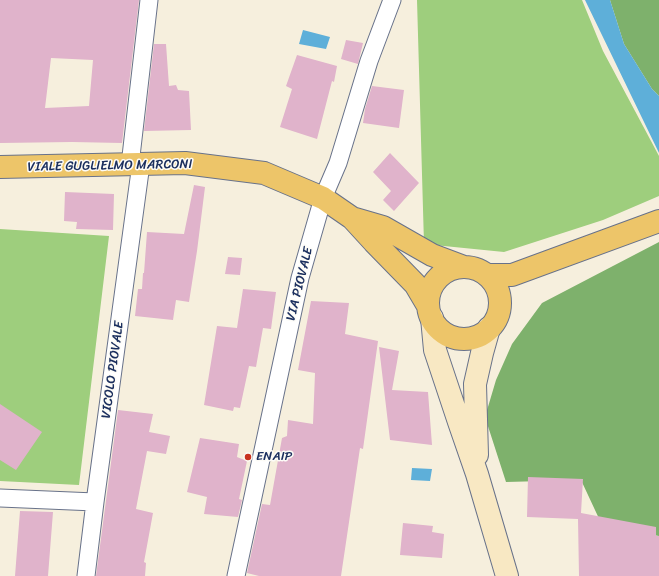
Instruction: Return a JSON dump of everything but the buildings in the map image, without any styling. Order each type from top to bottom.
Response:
[{"type":"main road","name":"VIALE GUGLIELMO MARCONI","points":[[0,167],[185,163],[264,173],[323,198],[352,218],[415,284],[430,312],[435,350],[458,422],[478,474],[507,576]]},
{"type":"main road","name":"VIALE GUGLIELMO MARCONI","points":[[352,218],[383,227],[432,255],[464,267]]},
{"type":"main road","points":[[487,275],[512,275],[658,221]]},
{"type":"main road","points":[[500,302],[520,286],[581,249]]},
{"type":"main road","points":[[464,267],[476,269],[487,275],[494,283],[500,302],[499,312],[495,321],[489,328],[480,335],[469,338],[458,338],[447,334],[438,327],[430,312],[429,294],[434,283],[442,274],[452,269],[464,267]]},
{"type":"main road","name":"VIALE GUGLIELMO MARCONI","points":[[478,474],[475,384],[489,328]]},
{"type":"street","name":"VICOLO PIOVALE","points":[[86,576],[135,165],[149,0]]},
{"type":"street","name":"VIA PIOVALE","points":[[236,576],[300,278],[323,198],[338,163],[369,61],[392,0]]},
{"type":"street","points":[[0,498],[94,502]]},
{"type":"green space","points":[[417,0],[582,0],[603,51],[659,156],[659,196],[603,220],[504,252],[424,244]]},
{"type":"green space","points":[[610,0],[659,0],[659,96],[652,89],[624,44]]},
{"type":"green space","points":[[0,229],[109,236],[79,485],[0,481]]},
{"type":"green space","points":[[659,242],[659,536],[602,525],[581,480],[506,482],[485,417],[496,380],[512,344],[542,303]]},
{"type":"water","points":[[585,0],[610,0],[624,44],[652,89],[659,96],[659,153]]},
{"type":"water","points":[[303,30],[330,37],[326,49],[299,44]]},
{"type":"water","points":[[412,468],[432,469],[430,481],[411,480]]},
{"type":"place","name":"ENAIP","points":[[248,457]]}]
